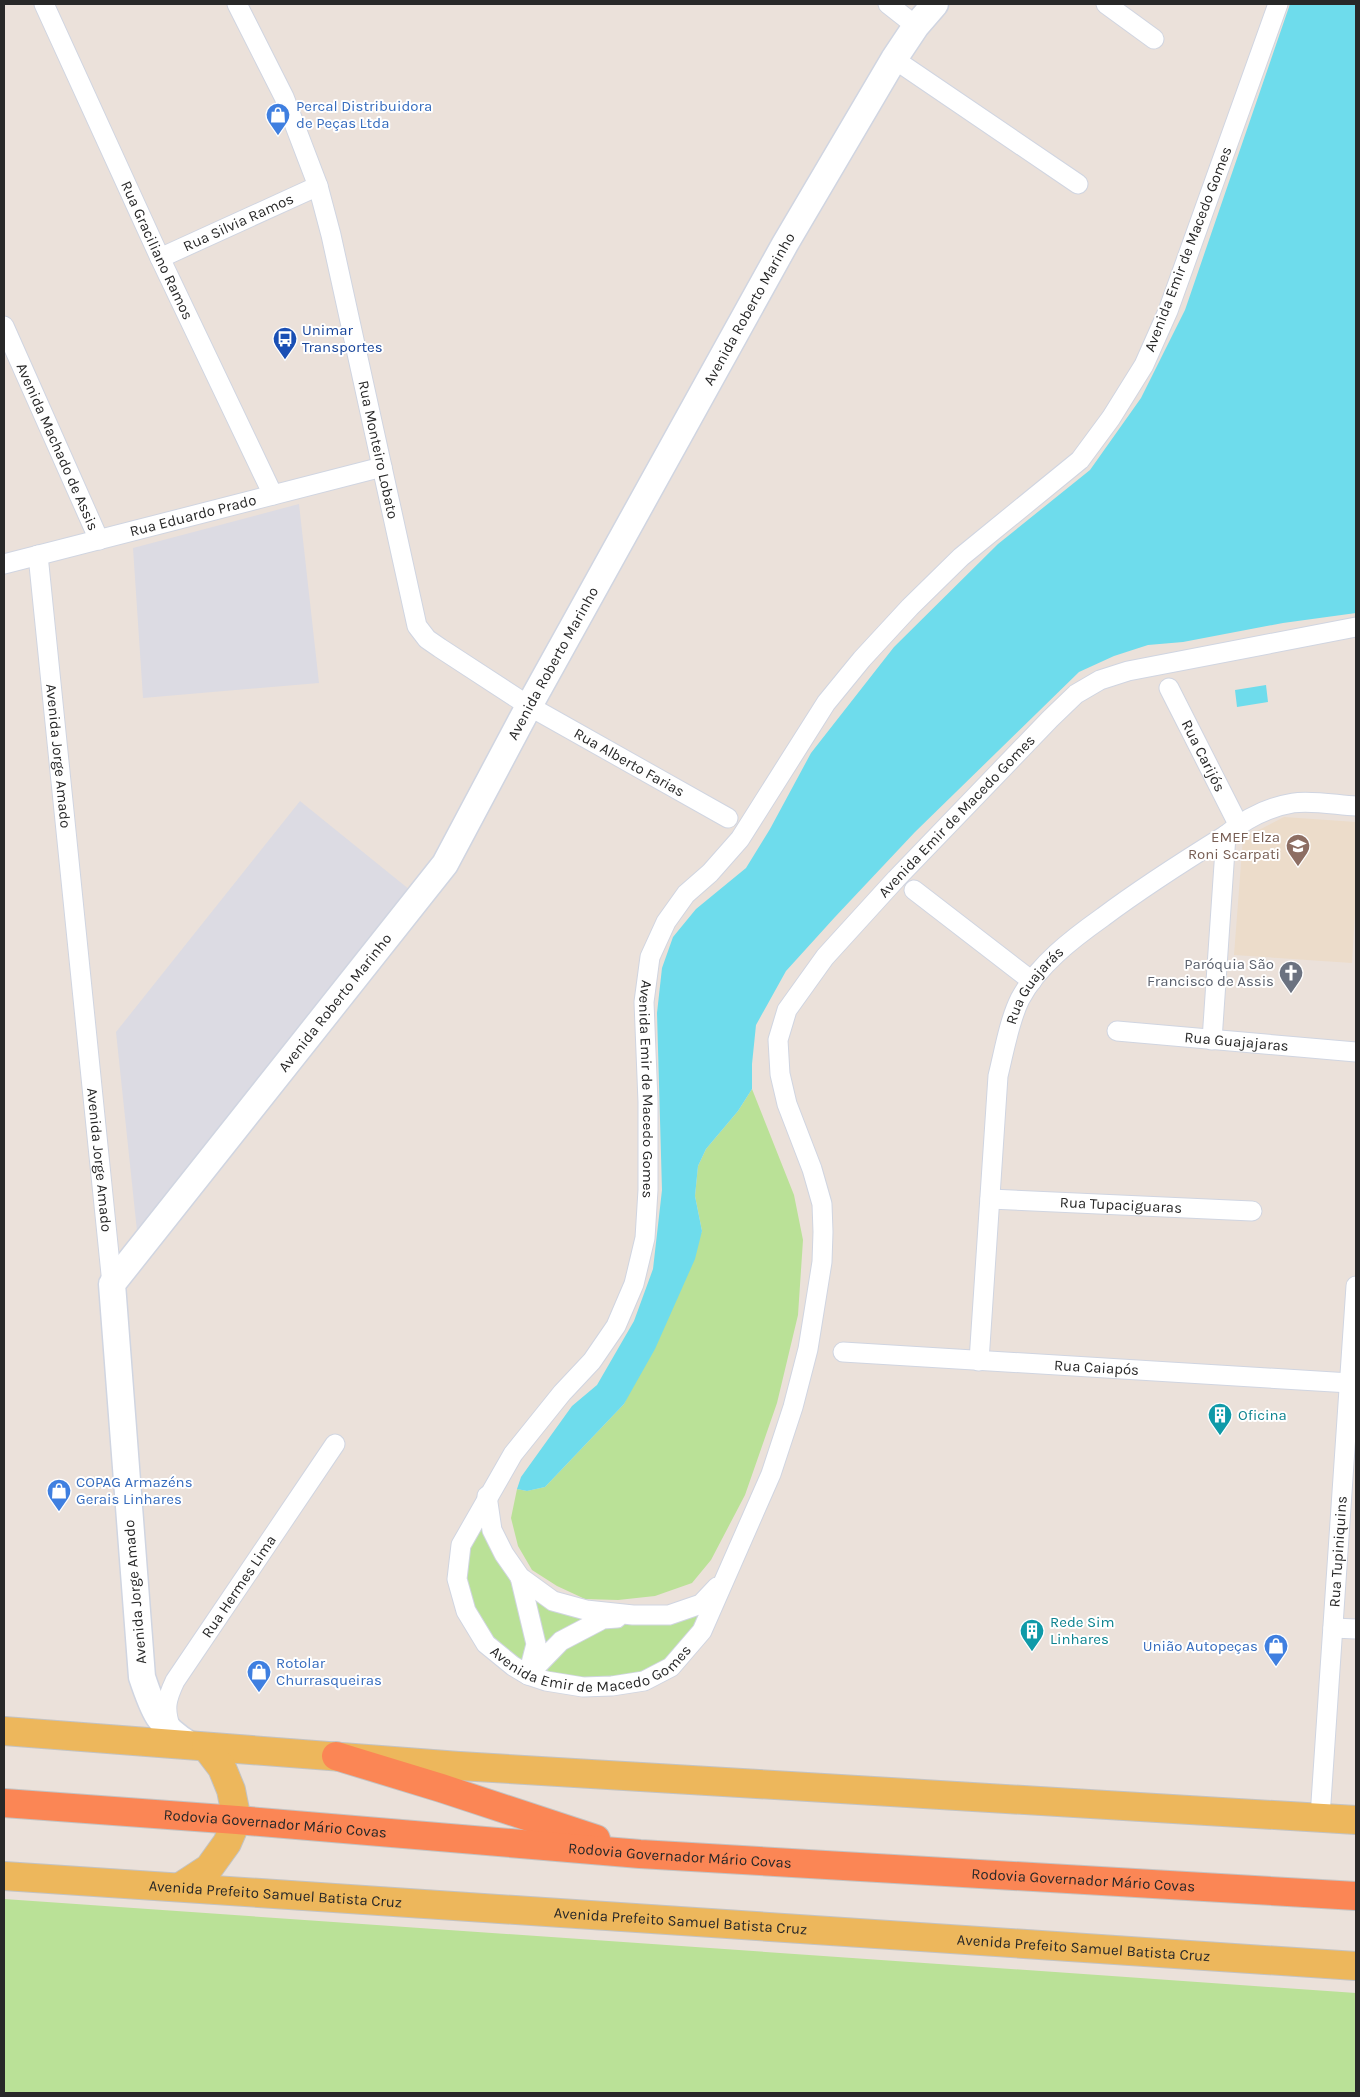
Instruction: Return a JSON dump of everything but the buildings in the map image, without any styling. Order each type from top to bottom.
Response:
[{"type":"highway","points":[[336,1756],[441,1788],[640,1854]]},
{"type":"highway","name":"Rodovia Governador Mário Covas","points":[[4,1803],[237,1820],[640,1854],[1356,1896]]},
{"type":"main road","name":"Avenida Roberto Marinho","points":[[112,1284],[445,864],[529,706],[785,244],[894,59],[916,26],[935,4]]},
{"type":"main road","name":"Avenida Jorge Amado","points":[[112,1284],[142,1677],[150,1701],[159,1718],[190,1742]]},
{"type":"main road","points":[[4,1731],[190,1742],[459,1766],[1356,1820]]},
{"type":"main road","points":[[180,1887],[209,1868],[227,1844],[237,1820],[231,1790],[222,1768],[190,1742]]},
{"type":"main road","name":"Avenida Prefeito Samuel Batista Cruz","points":[[4,1876],[1356,1966]]},
{"type":"street","name":"Rua Graciliano Ramos","points":[[44,4],[160,258],[273,495]]},
{"type":"street","name":"Rua Monteiro Lobato","points":[[237,4],[284,97],[318,186],[331,235],[417,626],[427,639],[529,706]]},
{"type":"street","points":[[888,4],[916,26]]},
{"type":"street","points":[[1106,4],[1154,39]]},
{"type":"street","name":"Avenida Emir de Macedo Gomes","points":[[1278,4],[1168,311],[1144,365],[1111,418],[1080,460],[960,557],[862,659],[826,703],[740,839],[710,873],[686,894],[666,922],[650,958],[644,1002],[648,1102],[648,1190],[645,1238],[634,1284],[616,1326],[592,1361],[562,1393],[513,1454],[487,1496],[461,1545],[457,1579],[466,1611],[486,1644],[512,1666],[528,1675],[546,1681],[583,1687],[612,1686],[644,1681],[671,1668],[702,1631],[727,1577],[771,1474],[793,1407],[808,1349],[822,1262],[824,1232],[822,1204],[812,1169],[787,1104],[780,1074],[778,1040],[787,1010],[825,957],[896,879],[1076,694],[1100,680],[1145,667],[1356,628]]},
{"type":"street","points":[[894,59],[1078,184]]},
{"type":"street","name":"Rua Silvia Ramos","points":[[160,258],[318,186]]},
{"type":"street","name":"Avenida Machado de Assis","points":[[4,326],[99,540]]},
{"type":"street","name":"Rua Eduardo Prado","points":[[4,564],[382,467]]},
{"type":"street","name":"Avenida Jorge Amado","points":[[38,556],[112,1284]]},
{"type":"street","name":"Rua Carijós","points":[[1169,688],[1232,829]]},
{"type":"street","name":"Rua Alberto Farias","points":[[529,706],[728,818]]},
{"type":"street","name":"Rua Guajarás","points":[[979,1361],[998,1076],[1005,1046],[1020,1000],[1032,981],[1067,943],[1142,888],[1232,829],[1257,815],[1295,803],[1356,806]]},
{"type":"street","points":[[1212,1040],[1232,829]]},
{"type":"street","points":[[914,890],[1032,981]]},
{"type":"street","name":"Rua Guajajaras","points":[[1117,1031],[1356,1052]]},
{"type":"street","name":"Rua Tupaciguaras","points":[[990,1199],[1252,1211]]},
{"type":"street","name":"Rua Tupiniquins","points":[[1320,1817],[1356,1286]]},
{"type":"street","name":"Rua Caiapós","points":[[843,1352],[1350,1383]]},
{"type":"street","name":"Rua Hermes Lima","points":[[190,1742],[166,1715],[167,1698],[175,1681],[335,1444]]},
{"type":"street","name":"Avenida Emir de Macedo Gomes","points":[[487,1496],[492,1530],[504,1554],[520,1577],[553,1601],[586,1610],[633,1615],[669,1615],[701,1604],[727,1577]]},
{"type":"street","points":[[520,1577],[536,1644],[528,1675]]},
{"type":"street","points":[[528,1675],[561,1640],[603,1620],[633,1615]]},
{"type":"street","points":[[1333,1628],[1356,1629]]},
{"type":"shaded area","points":[[299,504],[319,683],[143,698],[133,548]]},
{"type":"shaded area","points":[[300,801],[410,890],[137,1231],[116,1032]]},
{"type":"shaded area","name":"EMEF Elza Roni Scarpati","points":[[1284,817],[1356,822],[1356,897],[1352,963],[1234,955],[1243,838]]},
{"type":"green space","points":[[752,1089],[794,1195],[803,1240],[798,1315],[777,1403],[745,1495],[711,1560],[692,1583],[655,1596],[618,1600],[585,1599],[557,1586],[532,1570],[518,1546],[511,1518],[517,1489],[527,1491],[545,1487],[624,1404],[702,1231],[695,1196],[698,1166],[706,1149],[738,1111]]},
{"type":"green space","points":[[487,1496],[520,1577],[586,1610],[701,1604],[702,1631],[644,1681],[528,1675],[466,1611],[461,1545]]},
{"type":"green space","points":[[4,1899],[1356,1993],[1356,2093],[4,2093]]},
{"type":"water","points":[[1290,4],[1356,4],[1356,613],[1283,623],[1183,642],[1148,645],[1114,656],[1079,672],[915,832],[786,971],[756,1025],[752,1064],[752,1089],[738,1111],[706,1149],[698,1166],[695,1196],[702,1231],[695,1259],[655,1349],[624,1404],[545,1487],[527,1491],[517,1489],[521,1477],[572,1406],[597,1385],[634,1321],[653,1269],[662,1190],[657,1013],[662,968],[673,937],[696,909],[746,868],[770,829],[811,753],[894,647],[998,544],[1090,470],[1141,398],[1185,310]]},
{"type":"water","points":[[1266,685],[1268,702],[1237,707],[1235,690]]},
{"type":"place","name":"Percal Distribuidora de Peças Ltda","points":[[278,136]]},
{"type":"place","name":"Unimar Transportes","points":[[285,360]]},
{"type":"place","name":"EMEF Elza Roni Scarpati","points":[[1298,867]]},
{"type":"place","name":"Paróquia São Francisco de Assis","points":[[1291,994]]},
{"type":"place","name":"Oficina","points":[[1220,1436]]},
{"type":"place","name":"COPAG Armazéns Gerais Linhares","points":[[59,1512]]},
{"type":"place","name":"Rede Sim Linhares","points":[[1032,1652]]},
{"type":"place","name":"União Autopeças","points":[[1276,1667]]},
{"type":"place","name":"Rotolar Churrasqueiras","points":[[259,1693]]}]
